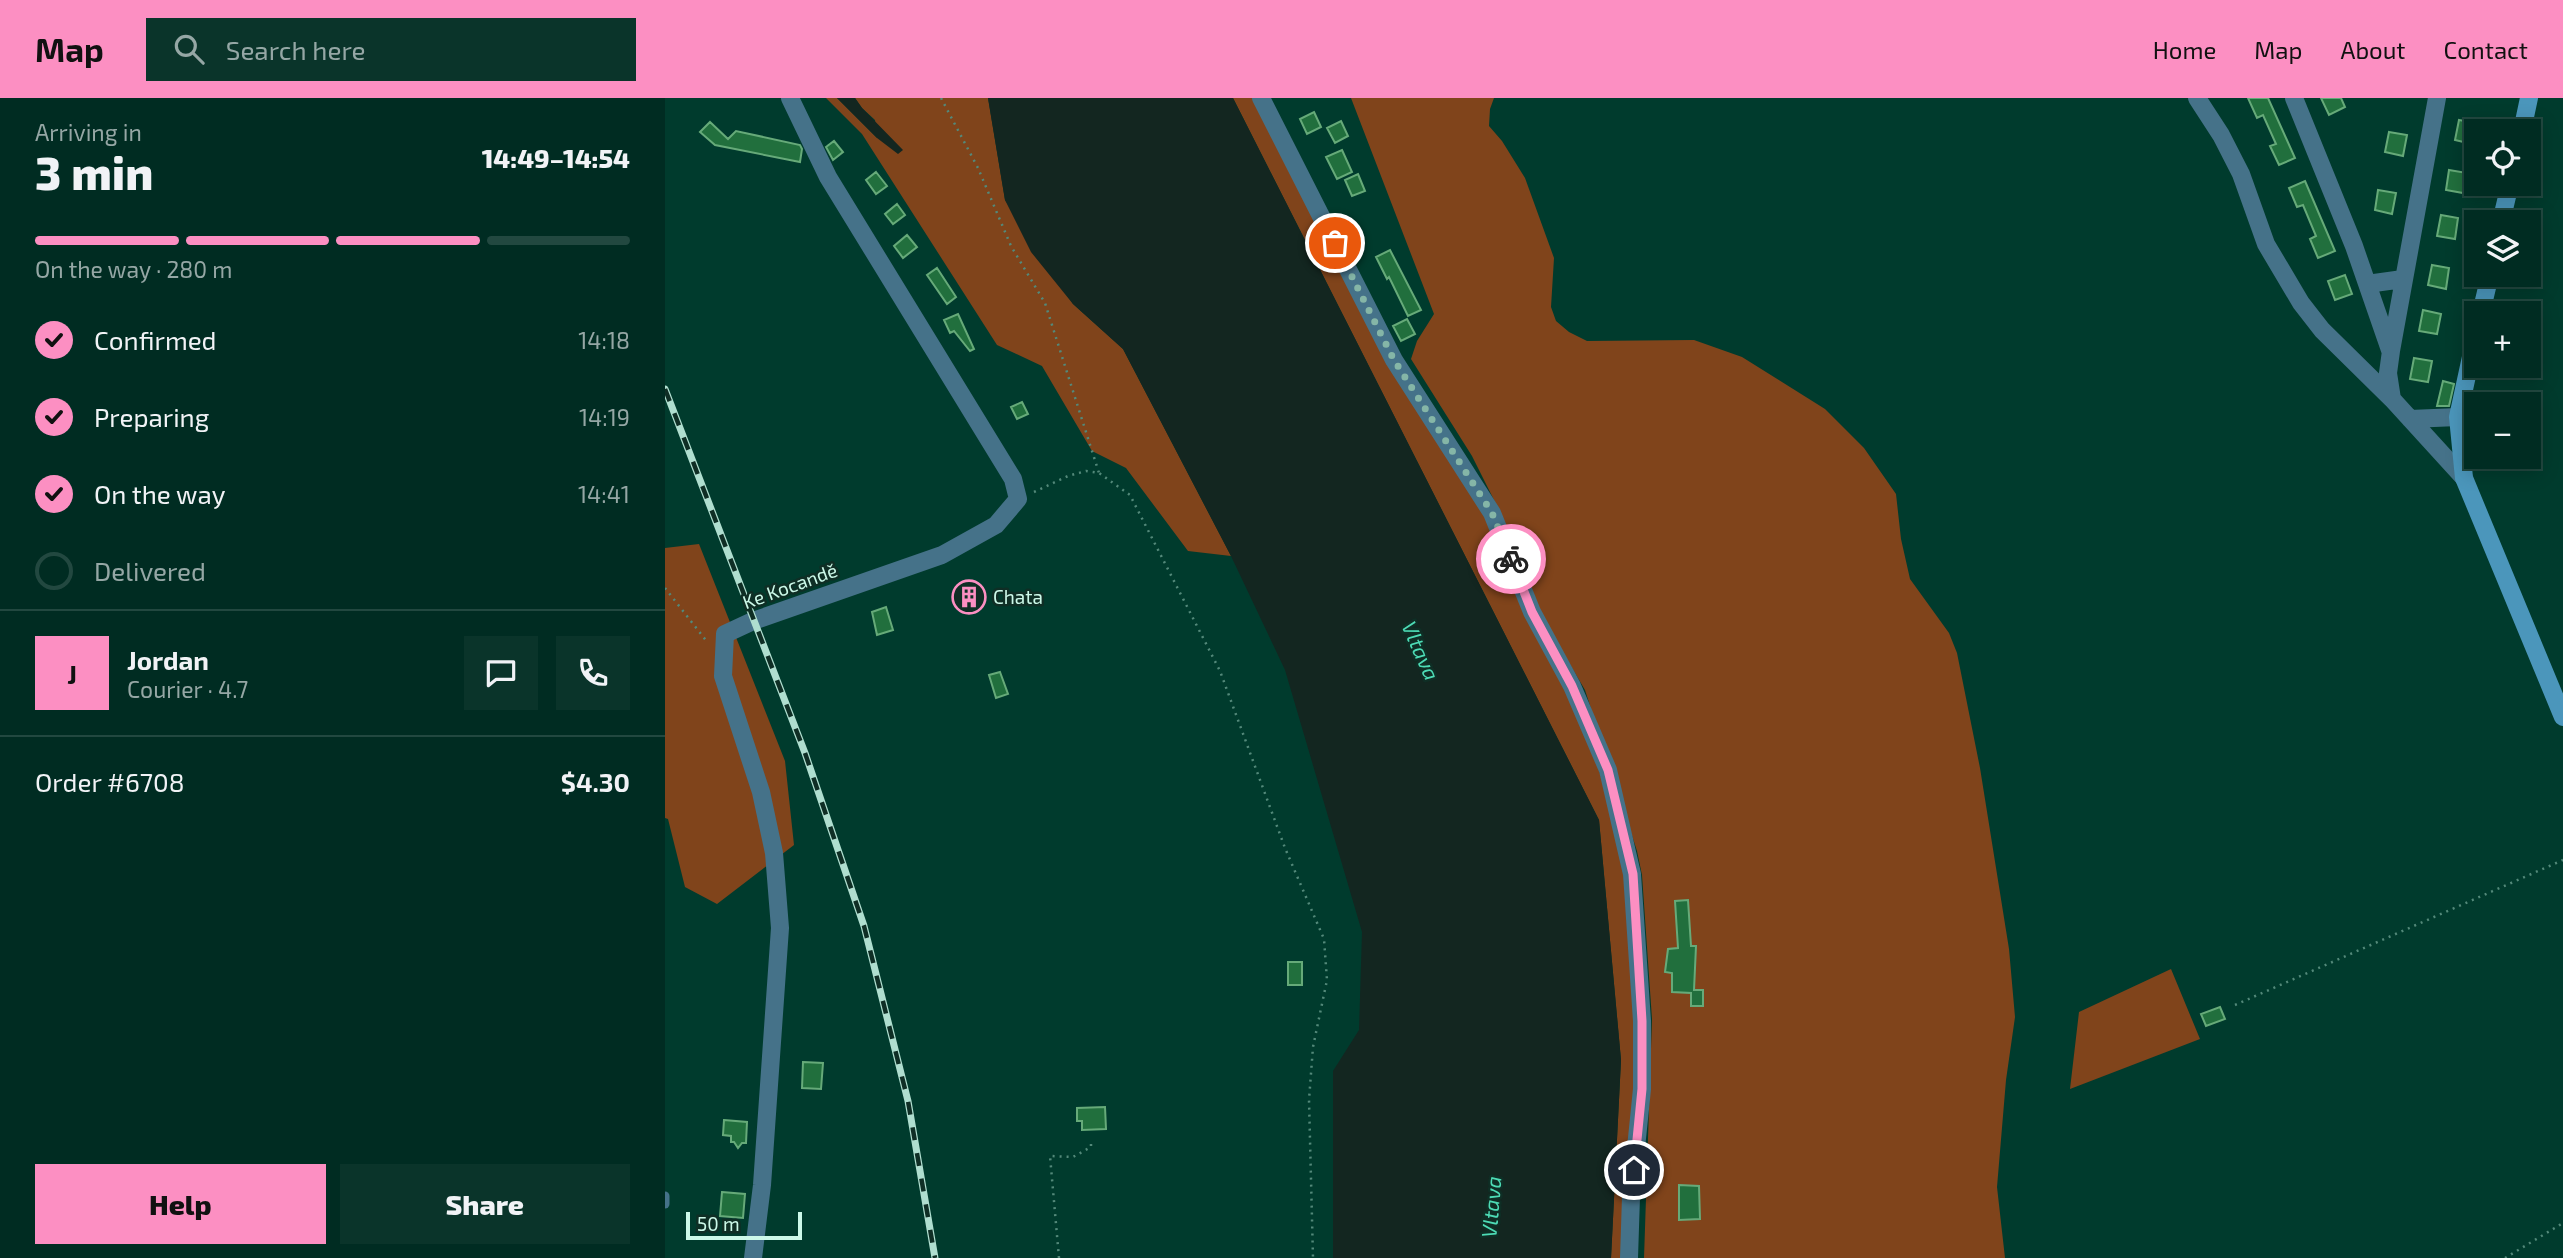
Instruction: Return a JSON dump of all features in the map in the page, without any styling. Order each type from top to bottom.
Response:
[{"type":"street","points":[[790,98],[828,177],[1013,479],[1018,499]]},
{"type":"street","points":[[1261,98],[1394,360],[1492,513],[1532,612],[1572,686],[1608,770],[1633,874],[1642,1021],[1642,1089],[1631,1197],[1629,1258]]},
{"type":"street","points":[[2197,98],[2221,135],[2241,174],[2266,243],[2301,303],[2322,330],[2392,399],[2464,478]]},
{"type":"street","points":[[2294,98],[2391,351]]},
{"type":"street","points":[[2392,399],[2388,373],[2391,351],[2437,98]]},
{"type":"street","points":[[2525,119],[2529,98]]},
{"type":"street","points":[[2367,284],[2403,279]]},
{"type":"street","points":[[2466,378],[2458,417],[2464,478],[2563,717]]},
{"type":"street","points":[[2410,419],[2458,417]]},
{"type":"street","name":"Ke Kocandě","points":[[722,661],[725,634],[753,621],[942,555],[996,525],[1018,499]]},
{"type":"street","points":[[722,661],[723,676],[761,792],[774,853],[780,928],[762,1185],[753,1258]]},
{"type":"lane","points":[[665,1196],[665,1204]]},
{"type":"path","points":[[941,98],[978,168],[1011,246],[1045,303],[1099,473]]},
{"type":"path","points":[[1018,499],[1068,475],[1086,471],[1099,473],[1130,495],[1220,671],[1285,848],[1324,939],[1327,980],[1313,1047],[1309,1100],[1313,1258]]},
{"type":"path","points":[[665,588],[722,661]]},
{"type":"path","points":[[2235,1005],[2563,860]]},
{"type":"path","points":[[1059,1258],[1050,1156],[1073,1157],[1091,1147],[1091,1142]]},
{"type":"path","points":[[2505,1258],[2563,1223]]},
{"type":"shaded area","points":[[826,98],[837,98],[877,138],[875,120],[855,98],[988,98],[1005,200],[1073,304],[1123,349],[1231,556],[1188,551],[1126,468],[1092,451],[1042,366],[997,345],[862,134]]},
{"type":"shaded area","points":[[1233,98],[1261,98],[1394,360],[1492,513],[1572,686],[1632,874],[1642,1021],[1629,1258],[1611,1258],[1621,1060],[1599,820]]},
{"type":"shaded area","points":[[1351,98],[1494,98],[1489,126],[1502,141],[1525,178],[1554,258],[1551,307],[1556,321],[1569,332],[1587,341],[1694,340],[1742,357],[1825,409],[1864,448],[1896,494],[1901,539],[1910,579],[1949,633],[1957,653],[1980,768],[2009,949],[2015,1017],[2006,1080],[1997,1187],[2005,1258],[1644,1258],[1652,1019],[1642,875],[1637,851],[1585,690],[1541,615],[1499,510],[1472,456],[1411,359],[1417,341],[1434,314]]},
{"type":"shaded area","points":[[699,544],[785,761],[794,845],[717,904],[685,887],[668,819],[665,818],[665,548]]},
{"type":"shaded area","points":[[2171,969],[2200,1039],[2070,1089],[2079,1012]]},
{"type":"water","points":[[837,98],[855,98],[903,150],[898,154],[877,138]]},
{"type":"water","name":"Vltava","points":[[988,98],[1233,98],[1599,820],[1621,1060],[1611,1258],[1333,1258],[1333,1071],[1359,1030],[1362,932],[1285,670],[1231,556],[1123,349],[1073,304],[1031,252],[1005,200]]},
{"type":"building","points":[[2248,98],[2268,98],[2295,158],[2279,165],[2270,146],[2276,144],[2263,115],[2257,118]]},
{"type":"building","points":[[2321,98],[2341,98],[2345,107],[2329,115]]},
{"type":"building","points":[[1314,112],[1321,127],[1307,134],[1300,119]]},
{"type":"building","points":[[2459,120],[2464,121],[2464,142],[2455,140]]},
{"type":"building","points":[[1341,121],[1348,136],[1335,143],[1327,128]]},
{"type":"building","points":[[710,122],[728,139],[736,131],[800,145],[800,162],[715,145],[700,132]]},
{"type":"building","points":[[2389,132],[2407,135],[2403,156],[2385,152]]},
{"type":"building","points":[[834,141],[843,152],[833,160],[826,147]]},
{"type":"building","points":[[1342,150],[1352,172],[1337,179],[1326,157]]},
{"type":"building","points":[[2449,170],[2464,172],[2463,193],[2446,190]]},
{"type":"building","points":[[876,172],[887,186],[876,194],[866,180]]},
{"type":"building","points":[[1358,174],[1365,191],[1352,196],[1345,180]]},
{"type":"building","points":[[2305,181],[2335,251],[2318,258],[2310,239],[2316,236],[2303,205],[2297,207],[2289,188]]},
{"type":"building","points":[[2378,190],[2396,193],[2392,214],[2375,210]]},
{"type":"building","points":[[897,204],[905,215],[893,224],[885,214]]},
{"type":"building","points":[[2441,215],[2458,218],[2455,239],[2437,236]]},
{"type":"building","points":[[907,235],[917,247],[903,258],[894,246]]},
{"type":"building","points":[[1390,250],[1421,310],[1408,316],[1376,257]]},
{"type":"building","points":[[2432,265],[2449,268],[2446,289],[2428,285]]},
{"type":"building","points":[[937,268],[956,297],[947,304],[927,275]]},
{"type":"building","points":[[2345,275],[2352,294],[2335,300],[2328,281]]},
{"type":"building","points":[[2423,310],[2441,314],[2437,334],[2419,331]]},
{"type":"building","points":[[958,314],[974,349],[970,351],[954,331],[950,333],[944,320]]},
{"type":"building","points":[[1407,319],[1415,334],[1401,341],[1393,326]]},
{"type":"building","points":[[2414,358],[2432,361],[2428,382],[2410,379]]},
{"type":"building","points":[[2443,381],[2454,384],[2449,406],[2437,406]]},
{"type":"building","points":[[1022,402],[1028,414],[1017,419],[1011,407]]},
{"type":"building","points":[[886,607],[893,630],[877,635],[872,612]]},
{"type":"building","points":[[1000,672],[1008,694],[996,698],[989,675]]},
{"type":"building","points":[[1688,900],[1691,946],[1696,946],[1694,990],[1703,990],[1703,1006],[1691,1006],[1691,993],[1672,992],[1672,973],[1665,972],[1668,949],[1678,948],[1675,901]]},
{"type":"building","points":[[1288,962],[1302,962],[1302,985],[1288,985]]},
{"type":"building","points":[[2220,1007],[2225,1019],[2206,1026],[2201,1014]]},
{"type":"building","points":[[803,1062],[823,1063],[821,1089],[802,1088]]},
{"type":"building","points":[[1105,1107],[1106,1129],[1082,1130],[1082,1121],[1077,1121],[1077,1108]]},
{"type":"building","points":[[724,1120],[747,1122],[746,1143],[742,1143],[738,1148],[731,1142],[731,1136],[723,1135]]},
{"type":"building","points":[[1679,1185],[1699,1186],[1700,1219],[1679,1220]]},
{"type":"building","points":[[722,1192],[745,1194],[743,1218],[720,1216]]},
{"type":"railway","points":[[665,389],[805,753],[864,926],[908,1101],[935,1258]]},
{"type":"way so far","points":[[1335,243],[1394,360],[1492,513],[1511,559]]},
{"type":"place","name":"Chata","points":[[969,597]]},
{"type":"route","points":[[1511,559],[1532,612],[1572,686],[1608,770],[1633,874],[1642,1021],[1642,1089],[1634,1170]]}]
